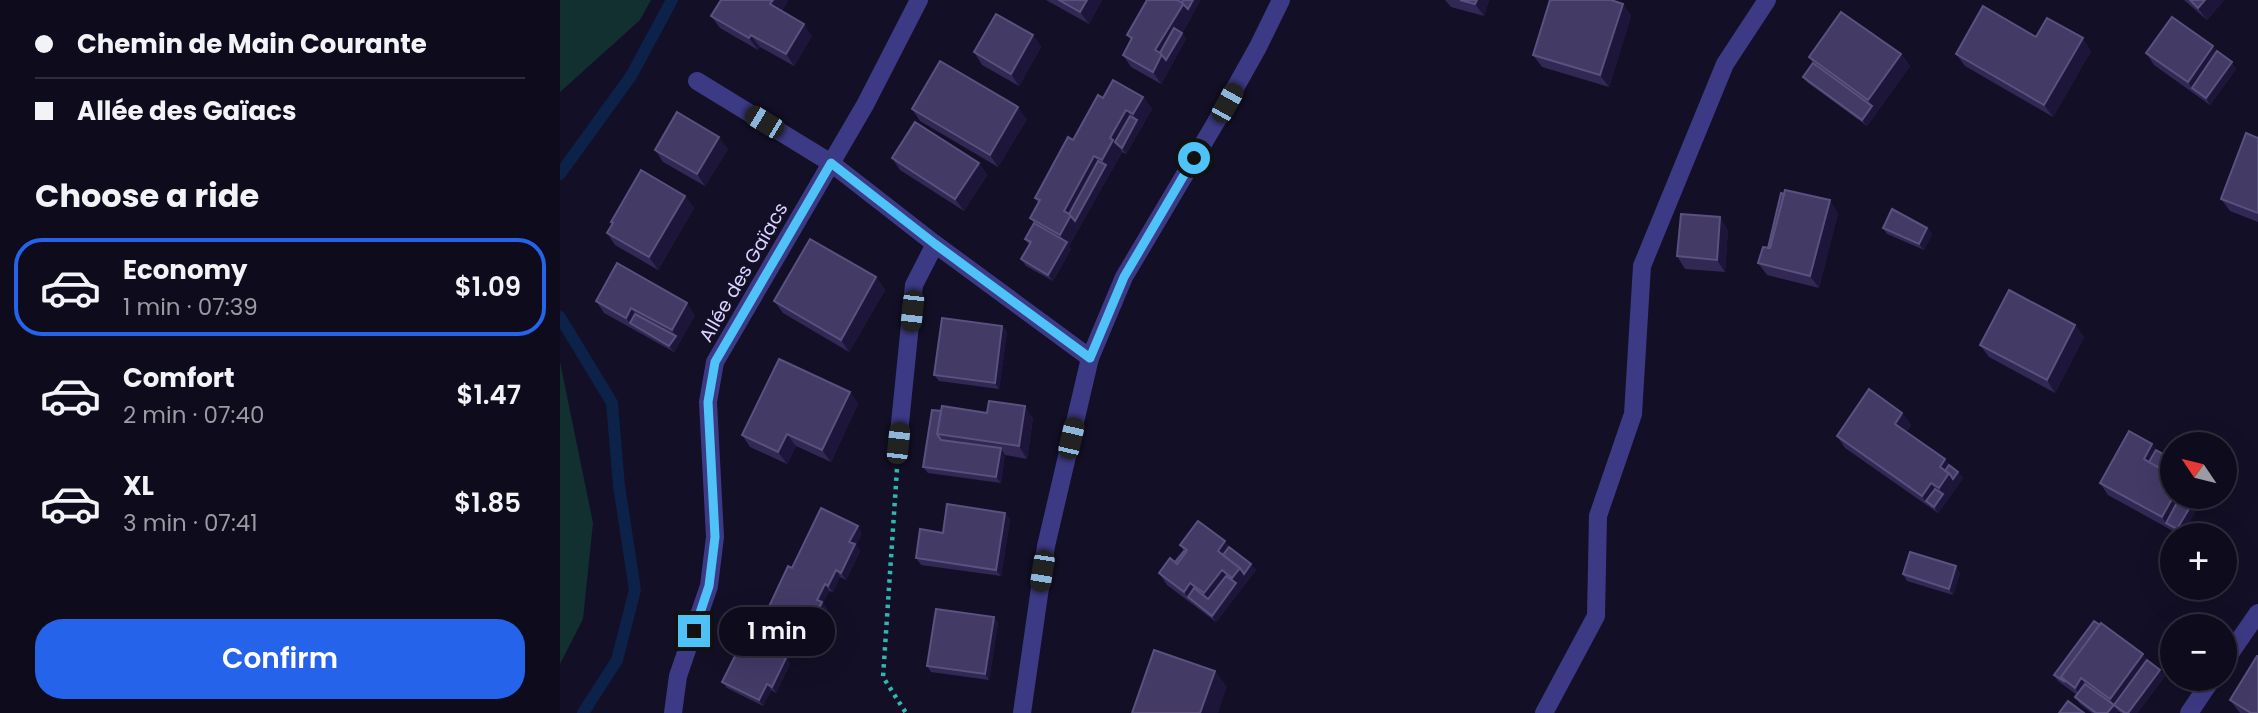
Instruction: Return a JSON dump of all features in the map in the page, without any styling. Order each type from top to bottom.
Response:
[{"type":"street","name":"Allée des Gaïacs","points":[[673,713],[678,676],[709,586],[715,537],[708,402],[715,362],[865,105],[919,0]]},
{"type":"street","points":[[1022,713],[1046,546],[1090,358],[1124,277],[1222,111],[1281,0]]},
{"type":"street","points":[[1544,713],[1596,616],[1598,516],[1633,414],[1642,266],[1725,64],[1767,0]]},
{"type":"street","points":[[696,81],[831,163],[935,244],[1090,358]]},
{"type":"street","points":[[898,443],[914,285],[935,244]]},
{"type":"street","points":[[2237,643],[2258,613]]},
{"type":"street","points":[[2189,713],[2204,691]]},
{"type":"path","points":[[898,443],[895,523],[883,677],[906,713]]},
{"type":"green space","points":[[560,0],[651,0],[640,20],[560,92]]},
{"type":"green space","points":[[560,362],[593,523],[583,619],[560,664]]},
{"type":"building","points":[[721,0],[773,0],[770,4],[804,24],[786,54],[751,35],[749,38],[711,16]]},
{"type":"building","points":[[1059,0],[1087,0],[1080,12]]},
{"type":"building","points":[[1147,0],[1177,0],[1184,3],[1155,50],[1162,54],[1153,72],[1123,55],[1132,38],[1127,35]]},
{"type":"building","points":[[1183,0],[1193,0],[1188,9],[1182,3]]},
{"type":"building","points":[[1460,0],[1477,0],[1475,4]]},
{"type":"building","points":[[1550,0],[1611,0],[1623,4],[1600,75],[1533,55]]},
{"type":"building","points":[[2190,0],[2205,0],[2198,8]]},
{"type":"building","points":[[1983,6],[2036,37],[2047,18],[2083,38],[2044,105],[1956,54]]},
{"type":"building","points":[[1841,12],[1901,54],[1868,100],[1809,57]]},
{"type":"building","points":[[996,14],[1033,35],[1011,74],[974,52]]},
{"type":"building","points":[[2172,17],[2213,46],[2188,82],[2146,53]]},
{"type":"building","points":[[1174,28],[1182,33],[1166,60],[1160,53]]},
{"type":"building","points":[[2217,51],[2232,62],[2206,98],[2192,88]]},
{"type":"building","points":[[940,61],[1018,107],[990,155],[912,109]]},
{"type":"building","points":[[1813,63],[1872,106],[1862,120],[1803,77]]},
{"type":"building","points":[[1113,80],[1143,97],[1133,114],[1126,110],[1110,138],[1113,140],[1102,160],[1094,156],[1064,211],[1071,215],[1060,235],[1030,218],[1040,200],[1035,198],[1068,137],[1073,140],[1098,95],[1103,98]]},
{"type":"building","points":[[677,112],[719,137],[697,174],[655,150]]},
{"type":"building","points":[[1130,116],[1137,120],[1122,148],[1115,142]]},
{"type":"building","points":[[915,122],[979,163],[955,199],[892,158]]},
{"type":"building","points":[[2246,133],[2258,138],[2258,213],[2221,199]]},
{"type":"building","points":[[1098,161],[1106,165],[1075,221],[1069,214]]},
{"type":"building","points":[[641,170],[685,196],[649,257],[607,233]]},
{"type":"building","points":[[1785,190],[1830,200],[1810,276],[1758,263],[1763,247],[1770,248]]},
{"type":"building","points":[[1781,193],[1784,194],[1768,248]]},
{"type":"building","points":[[1892,209],[1927,228],[1919,244],[1883,228]]},
{"type":"building","points":[[1681,214],[1720,217],[1717,260],[1677,256]]},
{"type":"building","points":[[1034,223],[1067,242],[1048,275],[1021,259],[1031,242],[1025,239]]},
{"type":"building","points":[[810,239],[876,277],[841,340],[774,301]]},
{"type":"building","points":[[617,263],[687,303],[672,330],[631,308],[626,318],[596,301]]},
{"type":"building","points":[[2009,290],[2075,325],[2047,380],[1980,345]]},
{"type":"building","points":[[635,314],[676,336],[669,346],[630,323]]},
{"type":"building","points":[[942,318],[1002,326],[995,383],[934,375]]},
{"type":"building","points":[[779,359],[850,392],[822,450],[787,434],[778,452],[742,435]]},
{"type":"building","points":[[1869,389],[1902,413],[1895,424],[1945,459],[1940,467],[1949,473],[1939,488],[1931,483],[1922,496],[1837,436]]},
{"type":"building","points":[[989,401],[1025,406],[1019,446],[937,434],[942,406],[987,413]]},
{"type":"building","points":[[932,410],[941,411],[937,434],[941,440],[1001,448],[996,477],[923,467]]},
{"type":"building","points":[[2129,431],[2152,444],[2144,459],[2160,468],[2160,509],[2166,509],[2162,517],[2100,483]]},
{"type":"building","points":[[2156,450],[2160,452],[2160,468],[2149,462]]},
{"type":"building","points":[[1949,465],[1958,472],[1953,479],[1945,471]]},
{"type":"building","points":[[1935,489],[1943,494],[1934,507],[1926,501]]},
{"type":"building","points":[[947,504],[1005,513],[996,570],[916,558],[920,529],[943,533]]},
{"type":"building","points":[[821,508],[858,526],[849,542],[855,544],[841,573],[836,570],[828,586],[825,584],[817,600],[822,602],[808,631],[803,628],[796,643],[788,640],[781,655],[786,658],[772,687],[767,684],[759,700],[722,682],[752,622],[760,626],[788,566],[792,568]]},
{"type":"building","points":[[2174,509],[2189,509],[2181,523],[2166,523]]},
{"type":"building","points":[[1198,521],[1225,541],[1218,551],[1240,568],[1232,578],[1222,570],[1204,593],[1190,583],[1184,592],[1159,573],[1170,558],[1177,564],[1187,550],[1180,545]]},
{"type":"building","points":[[1229,547],[1251,564],[1244,574],[1223,555]]},
{"type":"building","points":[[1186,552],[1177,564],[1175,562]]},
{"type":"building","points":[[1910,552],[1956,566],[1949,589],[1903,574]]},
{"type":"building","points":[[1226,576],[1236,583],[1212,616],[1188,597],[1194,588],[1208,599]]},
{"type":"building","points":[[936,609],[994,617],[985,674],[927,666]]},
{"type":"building","points":[[2094,621],[2100,625],[2061,677],[2065,682],[2054,675]]},
{"type":"building","points":[[2101,623],[2143,654],[2110,699],[2081,678],[2075,688],[2061,677]]},
{"type":"building","points":[[1154,650],[1215,671],[1200,713],[1132,713]]},
{"type":"building","points":[[2258,656],[2258,713],[2251,713],[2230,700]]},
{"type":"building","points":[[2147,660],[2160,670],[2128,713],[2114,705]]},
{"type":"building","points":[[2085,684],[2114,705],[2107,713],[2096,713],[2075,697]]},
{"type":"building","points":[[2068,701],[2084,713],[2059,713]]},
{"type":"waterway","points":[[560,174],[631,76],[672,0]]},
{"type":"waterway","points":[[560,317],[612,403],[619,486],[635,590],[617,660],[583,713]]},
{"type":"route","points":[[694,631],[709,586],[715,537],[708,402],[715,362],[831,163],[935,244],[1090,358],[1124,277],[1194,158]]}]
